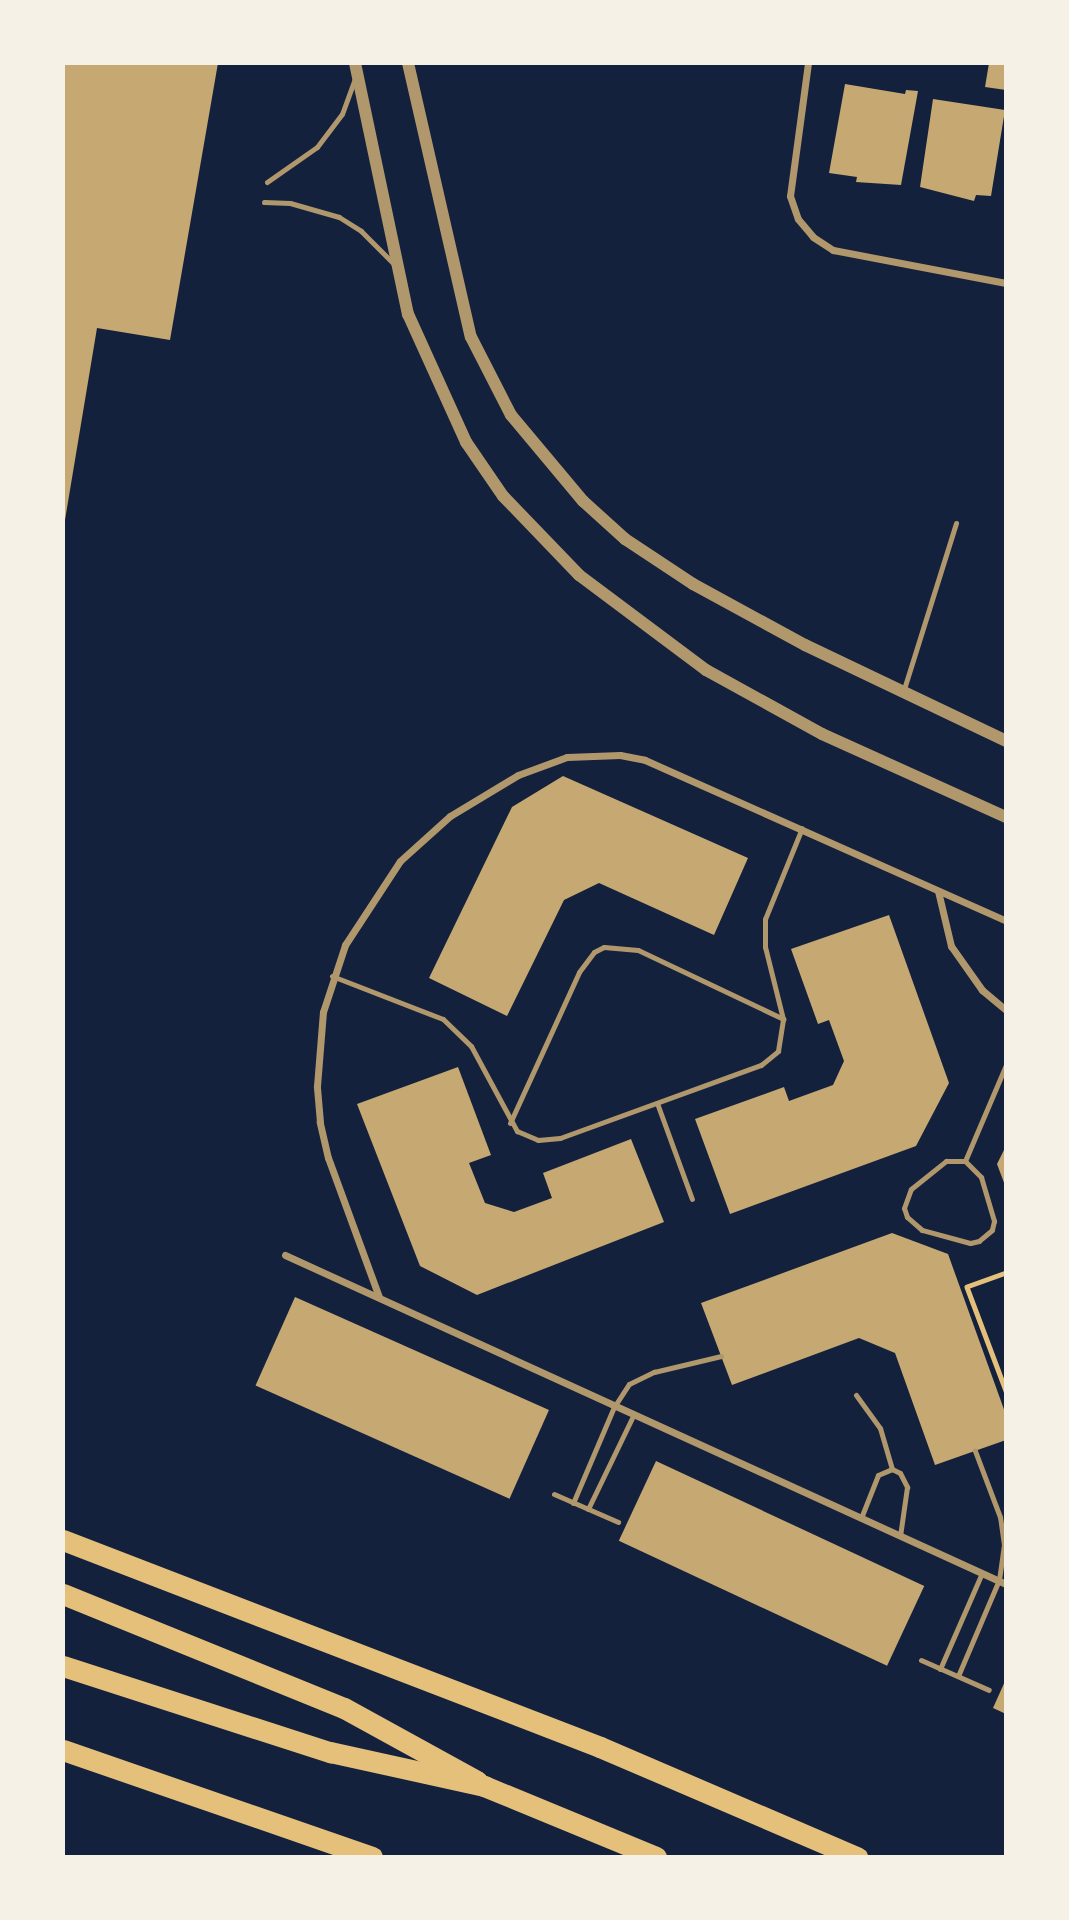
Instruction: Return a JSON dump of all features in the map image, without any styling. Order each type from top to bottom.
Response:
[{"type":"highway","points":[[63,1540],[600,1747],[857,1857]]},
{"type":"highway","points":[[63,1594],[344,1708],[395,1732],[484,1786],[656,1857]]},
{"type":"highway","points":[[63,1666],[330,1752],[484,1786]]},
{"type":"highway","points":[[63,1750],[372,1857]]},
{"type":"street","points":[[408,63],[458,289],[486,371],[511,415],[583,501],[625,539],[693,584],[805,645],[1006,741]]},
{"type":"street","points":[[808,63],[790,173],[790,196],[798,219],[813,237],[833,250],[1006,283]]},
{"type":"street","points":[[356,69],[408,314],[443,397],[466,442],[503,496],[579,575],[659,639],[768,706],[1006,817]]},
{"type":"street","points":[[379,1297],[328,1158],[320,1122],[318,1049],[332,976],[360,915],[400,861],[450,816],[542,764],[593,755],[645,760],[803,828],[1006,921]]},
{"type":"street","points":[[938,891],[951,946],[982,990],[1006,1010]]},
{"type":"street","points":[[285,1255],[1002,1582]]},
{"type":"lane","points":[[267,182],[317,146],[342,114],[356,69]]},
{"type":"lane","points":[[264,202],[290,203],[339,217],[380,247],[397,267]]},
{"type":"lane","points":[[904,690],[956,523]]},
{"type":"lane","points":[[332,976],[426,1010],[459,1031],[510,1123],[527,1137],[549,1140],[771,1059],[783,1041],[783,1019],[765,947],[765,919],[803,828]]},
{"type":"lane","points":[[510,1123],[579,972],[594,952],[604,947],[638,950],[783,1019]]},
{"type":"lane","points":[[965,1161],[1006,1065]]},
{"type":"lane","points":[[657,1102],[692,1199]]},
{"type":"lane","points":[[965,1161],[981,1177],[995,1221],[987,1237],[970,1243],[922,1230],[906,1217],[904,1208],[911,1189],[939,1166],[965,1161]]},
{"type":"lane","points":[[573,1503],[620,1395],[641,1376],[721,1356]]},
{"type":"lane","points":[[856,1395],[880,1428],[892,1469],[906,1479],[900,1536]]},
{"type":"lane","points":[[589,1509],[633,1416]]},
{"type":"lane","points":[[958,1676],[1002,1582],[1003,1531],[975,1451]]},
{"type":"lane","points":[[861,1518],[878,1475],[892,1469]]},
{"type":"lane","points":[[554,1494],[618,1522]]},
{"type":"lane","points":[[940,1668],[982,1573]]},
{"type":"lane","points":[[921,1660],[989,1690]]},
{"type":"path","points":[[1006,1273],[967,1287],[1006,1391]]},
{"type":"building","points":[[63,63],[218,63],[170,340],[97,328],[64,526]]},
{"type":"building","points":[[989,63],[1006,63],[1006,90],[985,87]]},
{"type":"building","points":[[845,84],[905,94],[906,90],[918,91],[901,185],[856,182],[857,177],[829,173]]},
{"type":"building","points":[[933,99],[1005,110],[991,196],[976,195],[974,201],[920,187]]},
{"type":"building","points":[[563,776],[748,858],[714,935],[599,883],[564,900],[507,1016],[429,978],[512,807]]},
{"type":"building","points":[[889,915],[949,1083],[916,1146],[730,1214],[695,1119],[784,1087],[789,1101],[833,1085],[844,1061],[829,1020],[818,1024],[791,949]]},
{"type":"building","points":[[458,1067],[491,1155],[469,1163],[485,1203],[514,1212],[552,1198],[543,1173],[631,1139],[664,1222],[477,1295],[420,1266],[357,1104]]},
{"type":"building","points":[[1006,1146],[1006,1188],[997,1164]]},
{"type":"building","points":[[892,1233],[948,1254],[1006,1415],[1006,1440],[935,1465],[895,1353],[859,1338],[732,1385],[701,1303]]},
{"type":"building","points":[[295,1297],[549,1410],[510,1499],[256,1386]]},
{"type":"building","points":[[656,1461],[924,1586],[887,1666],[619,1541]]},
{"type":"building","points":[[1006,1679],[1006,1714],[993,1708]]}]
